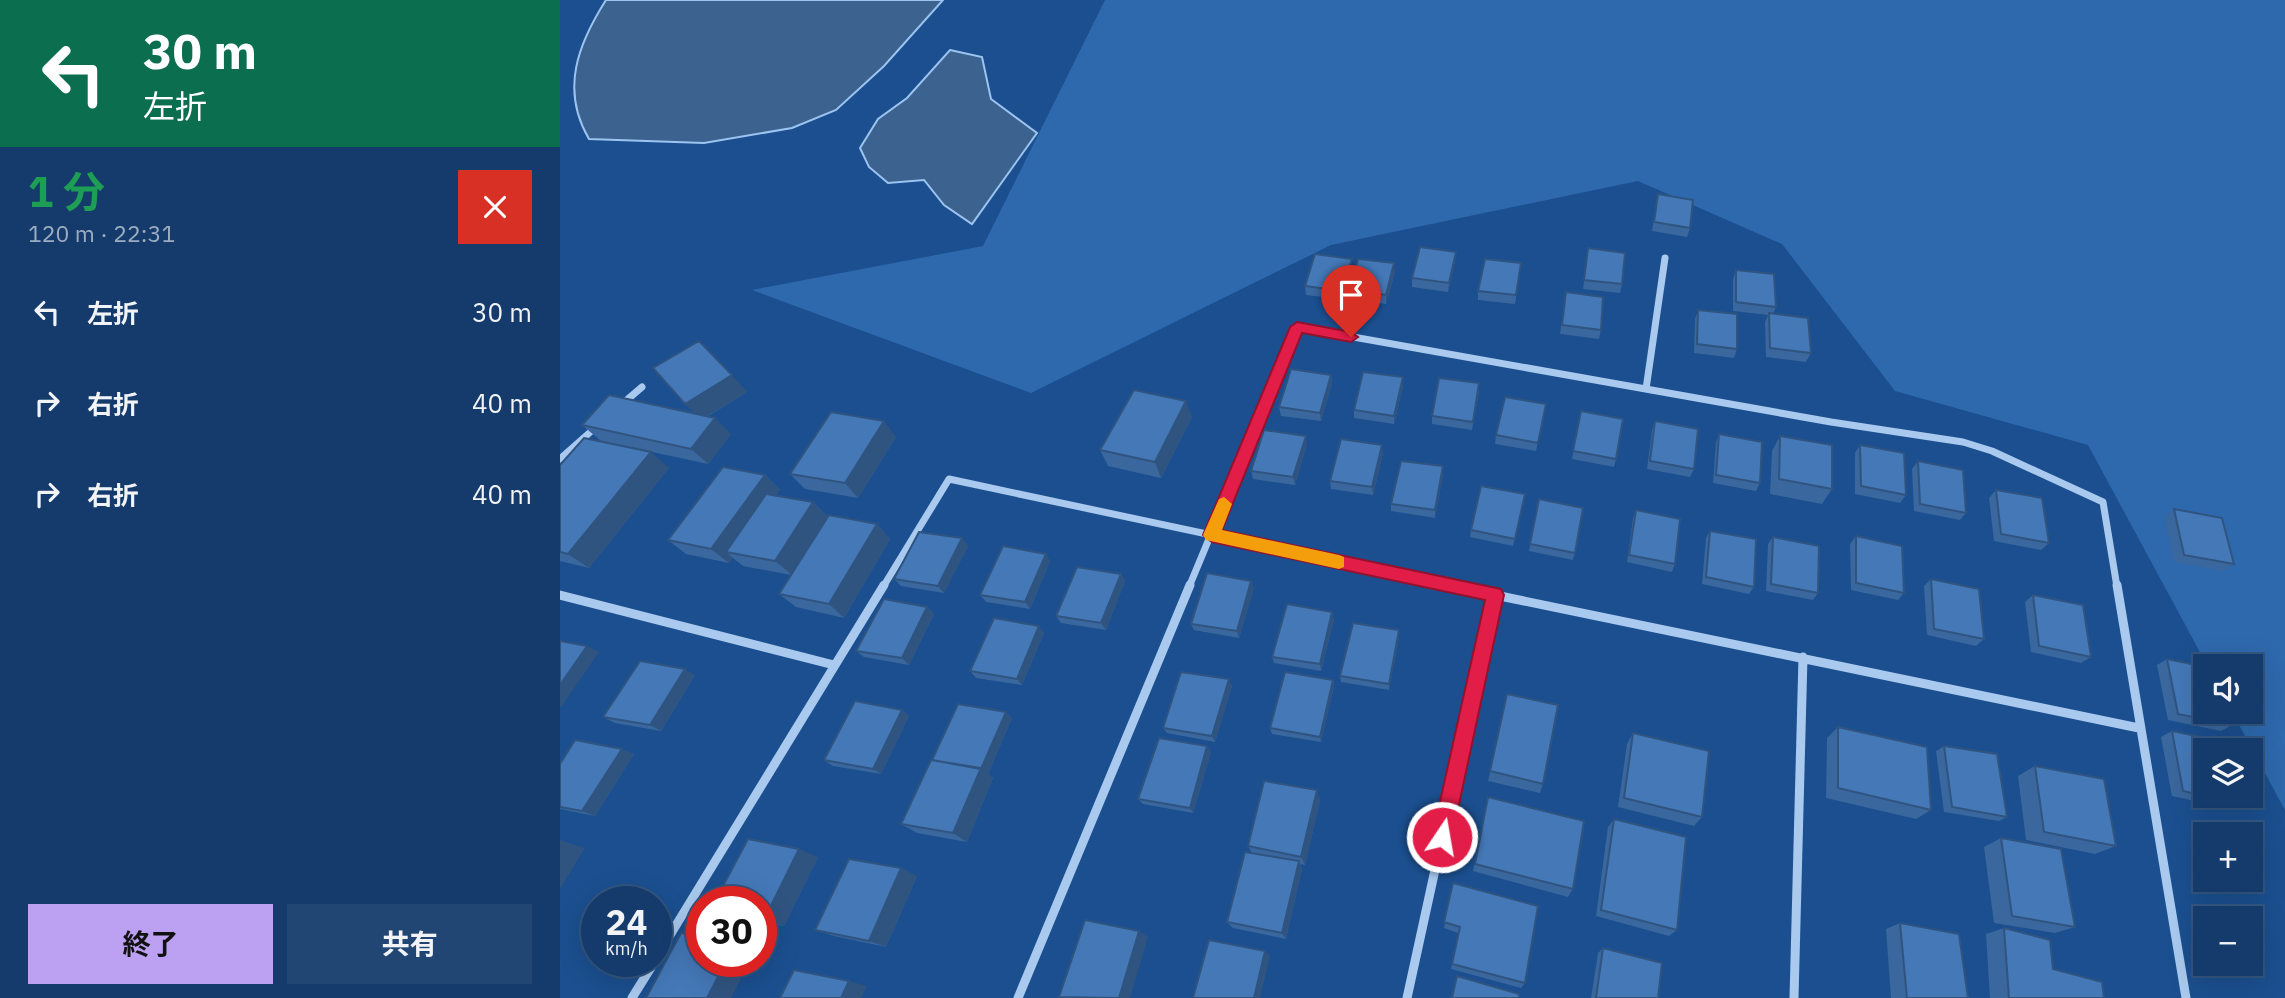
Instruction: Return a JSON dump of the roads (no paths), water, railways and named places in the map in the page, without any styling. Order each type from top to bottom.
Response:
[{"type":"street","points":[[1646,389],[1665,258]]},
{"type":"street","points":[[1018,998],[1297,327],[1963,442],[1992,451],[2103,502],[2186,998]]},
{"type":"street","points":[[611,414],[642,387]]},
{"type":"street","points":[[560,459],[601,423]]},
{"type":"street","points":[[672,931],[949,479],[2139,728]]},
{"type":"street","points":[[1406,998],[1495,595]]},
{"type":"street","points":[[560,604],[563,596],[834,665]]},
{"type":"street","points":[[1794,998],[1803,657]]},
{"type":"street","points":[[632,998],[644,977]]}]
